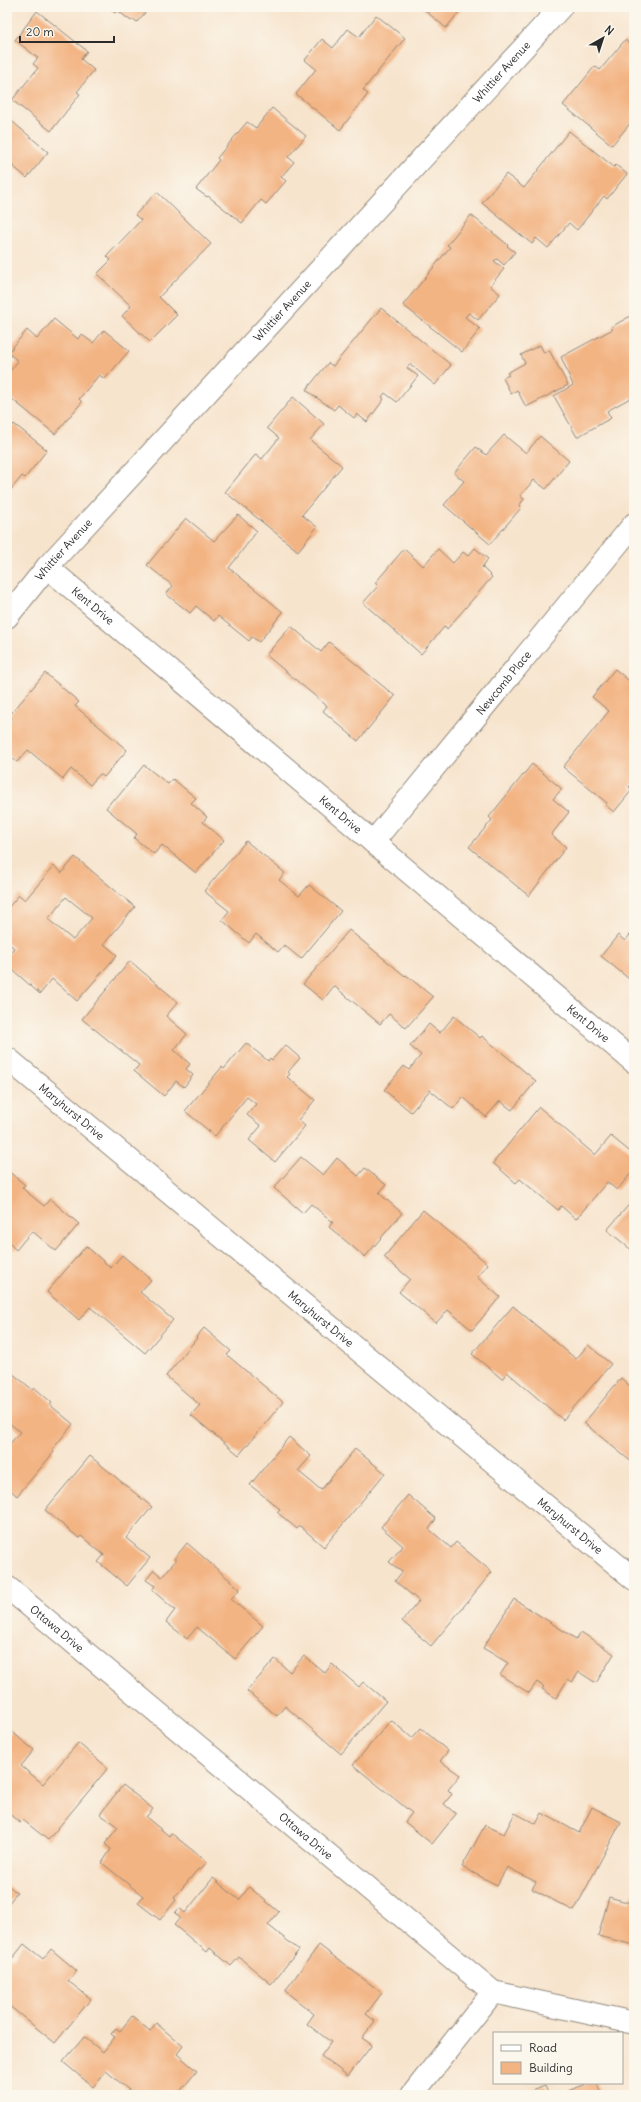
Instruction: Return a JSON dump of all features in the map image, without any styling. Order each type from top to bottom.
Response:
[{"type":"street","name":"Whittier Avenue","points":[[7,617],[47,567],[561,7]]},
{"type":"street","name":"Newcomb Place","points":[[373,842],[634,524]]},
{"type":"street","name":"Kent Drive","points":[[47,567],[634,1062]]},
{"type":"street","name":"Maryhurst Drive","points":[[7,1058],[634,1579]]},
{"type":"street","name":"Ottawa Drive","points":[[7,1588],[493,1992],[634,2023]]},
{"type":"street","points":[[412,2095],[493,1992]]},
{"type":"building","points":[[108,7],[150,7],[137,22],[133,19],[131,21],[117,10],[115,13]]},
{"type":"building","points":[[421,7],[463,7],[446,28]]},
{"type":"building","points":[[37,11],[87,51],[81,59],[94,70],[77,92],[80,94],[51,131],[12,100],[38,68],[33,64],[38,58],[15,40]]},
{"type":"building","points":[[376,15],[405,38],[363,90],[368,94],[340,130],[296,94],[316,69],[305,60],[322,39],[333,48],[348,29],[359,37]]},
{"type":"building","points":[[625,40],[634,47],[634,119],[612,145],[563,105],[595,66],[600,70]]},
{"type":"building","points":[[272,108],[306,136],[288,157],[294,162],[281,177],[286,181],[266,204],[261,200],[242,223],[208,196],[207,197],[196,189],[219,160],[217,158],[247,122],[256,128]]},
{"type":"building","points":[[7,117],[48,152],[27,178],[7,161]]},
{"type":"building","points":[[569,131],[614,167],[616,165],[627,174],[607,199],[604,196],[577,230],[569,223],[548,248],[536,238],[532,244],[482,203],[506,174],[524,188]]},
{"type":"building","points":[[157,192],[211,244],[159,297],[177,315],[150,342],[122,316],[131,306],[97,274],[111,260],[107,256],[141,220],[135,215]]},
{"type":"building","points":[[471,215],[515,252],[504,265],[497,259],[494,261],[504,269],[490,286],[500,294],[478,320],[469,313],[465,317],[480,329],[462,352],[403,305],[450,247],[447,245]]},
{"type":"building","points":[[381,308],[451,365],[435,385],[410,364],[407,368],[418,376],[397,402],[385,393],[382,397],[384,399],[367,422],[357,414],[354,418],[338,405],[334,410],[306,390],[328,363],[333,366]]},
{"type":"building","points":[[634,314],[634,400],[632,397],[607,411],[611,418],[577,437],[554,396],[573,385],[561,357],[613,329],[611,327]]},
{"type":"building","points":[[54,319],[78,339],[81,334],[93,343],[104,330],[129,351],[105,379],[99,375],[79,399],[82,402],[55,434],[7,395],[7,375],[18,361],[8,353],[27,330],[37,339]]},
{"type":"building","points":[[540,345],[544,353],[549,350],[568,385],[526,407],[517,390],[511,394],[503,378],[509,375],[507,373],[525,363],[521,355]]},
{"type":"building","points":[[293,397],[324,424],[310,440],[342,466],[302,515],[317,527],[298,551],[225,492],[256,454],[262,459],[279,438],[267,428]]},
{"type":"building","points":[[14,424],[47,450],[25,478],[22,476],[7,494],[7,433]]},
{"type":"building","points":[[504,435],[526,453],[540,436],[569,461],[546,489],[534,480],[520,496],[524,499],[519,506],[521,508],[490,544],[444,505],[464,481],[454,473],[476,447],[486,455]]},
{"type":"building","points":[[238,515],[257,531],[229,568],[283,612],[259,642],[252,637],[249,641],[218,616],[214,621],[196,606],[190,613],[166,594],[173,586],[147,565],[186,518],[214,541]]},
{"type":"building","points":[[475,548],[488,559],[482,567],[492,577],[447,629],[445,626],[421,654],[363,603],[378,586],[375,583],[404,549],[423,566],[438,549],[453,563],[463,552],[468,556]]},
{"type":"building","points":[[291,626],[321,652],[329,642],[395,696],[358,741],[323,711],[327,706],[266,655]]},
{"type":"building","points":[[615,669],[634,685],[634,782],[629,787],[632,790],[614,812],[605,805],[607,803],[563,767],[609,711],[592,697]]},
{"type":"building","points":[[45,673],[79,702],[75,706],[127,750],[104,777],[100,774],[90,785],[71,769],[63,779],[28,750],[17,762],[7,754],[7,724],[12,718],[9,716]]},
{"type":"building","points":[[532,764],[562,789],[553,799],[569,812],[551,835],[566,847],[529,896],[469,847],[492,820],[489,817]]},
{"type":"building","points":[[144,765],[168,784],[173,779],[196,798],[191,803],[207,817],[203,822],[224,840],[196,873],[162,845],[154,854],[134,838],[137,834],[106,808],[114,798],[116,799]]},
{"type":"building","points":[[246,841],[285,873],[279,880],[299,896],[309,885],[341,911],[301,959],[284,945],[278,952],[256,934],[249,943],[222,920],[229,911],[204,891]]},
{"type":"building","points":[[75,857],[135,907],[104,944],[117,955],[77,1001],[52,979],[40,994],[7,965],[7,956],[14,948],[7,942],[7,909],[19,895],[25,900],[54,866],[62,873]],"holes":[[[66,897],[92,918],[73,940],[48,919]]]},
{"type":"building","points":[[349,930],[433,997],[406,1028],[389,1014],[380,1024],[334,986],[323,1000],[303,984]]},
{"type":"building","points":[[634,930],[634,983],[601,956],[618,935],[625,941]]},
{"type":"building","points":[[130,961],[178,1002],[166,1016],[187,1034],[174,1050],[190,1064],[186,1069],[193,1075],[184,1087],[176,1081],[164,1096],[134,1071],[139,1065],[82,1019]]},
{"type":"building","points":[[454,1016],[480,1038],[482,1036],[536,1081],[512,1110],[500,1101],[486,1117],[463,1097],[453,1109],[430,1090],[411,1112],[384,1090],[404,1066],[409,1070],[421,1055],[410,1046],[429,1024],[440,1033]]},
{"type":"building","points":[[246,1043],[268,1061],[270,1058],[272,1060],[285,1045],[300,1058],[288,1072],[290,1074],[287,1077],[315,1100],[298,1120],[305,1126],[275,1162],[249,1140],[261,1126],[247,1115],[256,1104],[247,1097],[215,1136],[185,1111],[222,1067],[224,1069]]},
{"type":"building","points":[[539,1107],[595,1155],[611,1136],[634,1155],[634,1170],[617,1190],[607,1182],[576,1219],[561,1206],[558,1210],[520,1179],[516,1183],[493,1163]]},
{"type":"building","points":[[301,1157],[323,1175],[337,1158],[358,1176],[365,1168],[386,1185],[379,1193],[402,1213],[365,1257],[329,1227],[333,1222],[311,1204],[303,1213],[274,1188]]},
{"type":"building","points":[[7,1170],[25,1185],[22,1188],[44,1206],[50,1199],[79,1224],[56,1251],[32,1231],[16,1250],[7,1241]]},
{"type":"building","points":[[634,1199],[634,1252],[607,1230]]},
{"type":"building","points":[[423,1210],[488,1264],[477,1277],[500,1297],[472,1330],[448,1310],[436,1323],[399,1292],[410,1279],[384,1257]]},
{"type":"building","points":[[86,1246],[111,1268],[122,1255],[151,1280],[140,1292],[173,1320],[145,1353],[90,1307],[79,1320],[47,1292]]},
{"type":"building","points":[[513,1306],[576,1359],[588,1345],[611,1364],[563,1420],[507,1372],[502,1379],[472,1354]]},
{"type":"building","points":[[204,1328],[231,1351],[227,1355],[283,1402],[239,1455],[191,1415],[200,1405],[166,1376]]},
{"type":"building","points":[[7,1369],[33,1390],[35,1388],[52,1403],[50,1405],[73,1424],[52,1450],[54,1452],[17,1496],[7,1487],[7,1447],[20,1432],[7,1421]]},
{"type":"building","points":[[621,1378],[634,1390],[634,1464],[584,1423]]},
{"type":"building","points":[[289,1437],[311,1456],[298,1471],[321,1490],[355,1449],[385,1473],[324,1547],[300,1526],[297,1529],[277,1512],[280,1509],[250,1485]]},
{"type":"building","points":[[90,1456],[152,1507],[126,1538],[150,1558],[127,1586],[98,1562],[104,1555],[81,1536],[79,1538],[45,1510]]},
{"type":"building","points":[[408,1495],[436,1519],[429,1529],[451,1548],[456,1542],[492,1572],[431,1646],[402,1621],[419,1601],[395,1581],[402,1572],[389,1562],[403,1546],[381,1527]]},
{"type":"building","points":[[187,1543],[240,1589],[231,1599],[263,1626],[235,1659],[197,1627],[187,1639],[166,1622],[175,1610],[152,1590],[155,1586],[146,1580],[154,1570],[162,1577],[176,1560],[174,1559]]},
{"type":"building","points":[[514,1599],[576,1639],[581,1632],[614,1654],[596,1683],[579,1672],[572,1682],[568,1679],[556,1698],[542,1689],[544,1687],[537,1682],[529,1693],[500,1675],[508,1663],[483,1648]]},
{"type":"building","points":[[304,1656],[325,1673],[332,1664],[359,1687],[363,1682],[386,1701],[341,1754],[285,1706],[277,1716],[247,1691],[275,1659],[290,1672]]},
{"type":"building","points":[[391,1720],[412,1738],[421,1728],[448,1751],[440,1761],[460,1775],[448,1790],[452,1794],[444,1804],[456,1814],[432,1844],[405,1822],[412,1813],[353,1765]]},
{"type":"building","points":[[12,1732],[34,1750],[21,1766],[43,1784],[78,1743],[108,1768],[48,1840],[23,1820],[20,1823],[7,1812],[7,1738]]},
{"type":"building","points":[[123,1785],[153,1809],[146,1817],[169,1836],[171,1833],[207,1862],[200,1870],[198,1869],[174,1898],[176,1900],[160,1920],[138,1903],[143,1896],[102,1863],[111,1849],[105,1844],[118,1827],[100,1814]]},
{"type":"building","points":[[592,1807],[621,1822],[574,1911],[532,1889],[536,1882],[507,1867],[497,1885],[462,1867],[485,1825],[504,1834],[515,1813],[536,1824],[542,1813],[579,1833]]},
{"type":"building","points":[[213,1878],[239,1900],[249,1887],[279,1912],[268,1925],[299,1950],[271,1984],[239,1957],[231,1966],[210,1948],[207,1952],[174,1925],[180,1918],[175,1913],[179,1908],[185,1913]]},
{"type":"building","points":[[7,1884],[17,1893],[7,1905]]},
{"type":"building","points":[[634,1891],[634,1945],[598,1936],[609,1897],[630,1903]]},
{"type":"building","points":[[24,1944],[43,1959],[51,1949],[77,1971],[68,1981],[91,1999],[55,2043],[7,2004],[7,1955],[12,1959]]},
{"type":"building","points":[[319,1945],[382,1993],[366,2014],[375,2021],[362,2038],[372,2045],[348,2076],[321,2056],[331,2042],[307,2024],[314,2014],[285,1991]]},
{"type":"building","points":[[132,2016],[150,2031],[156,2023],[183,2046],[177,2054],[197,2071],[177,2095],[135,2095],[106,2071],[93,2087],[63,2062],[84,2037],[103,2052],[115,2037],[111,2034],[116,2028],[120,2031]]},
{"type":"building","points":[[586,2084],[597,2084],[601,2095],[557,2095]]},
{"type":"building","points":[[545,2086],[549,2095],[520,2095]]}]
